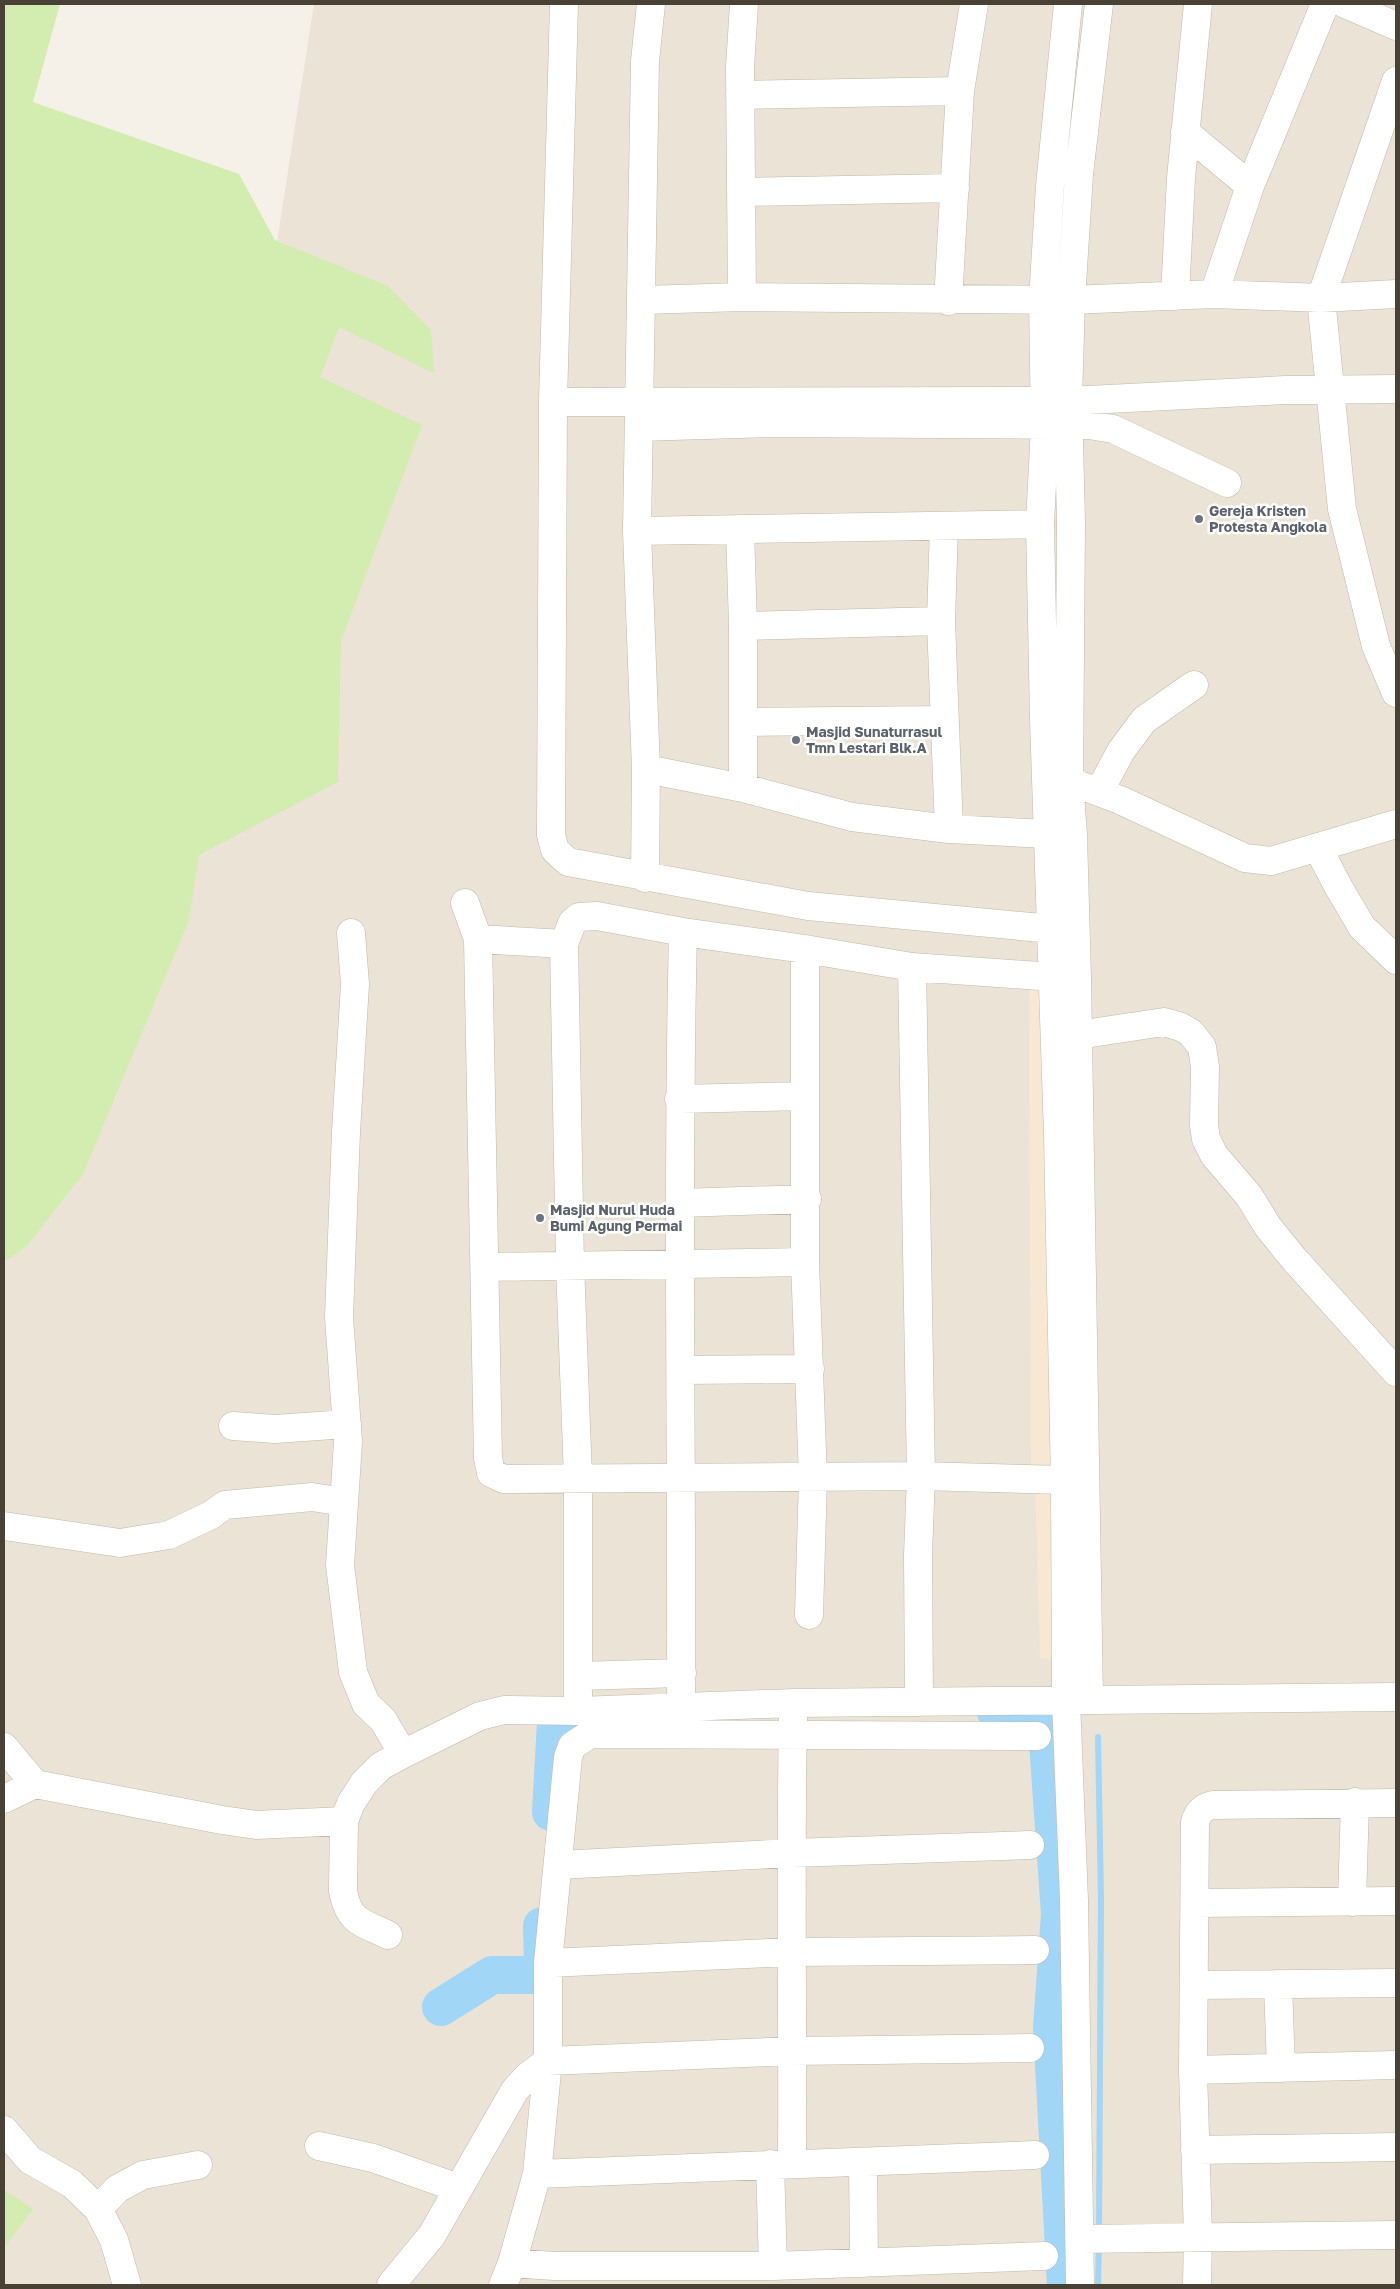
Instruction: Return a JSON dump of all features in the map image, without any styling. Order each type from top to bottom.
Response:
[{"type":"street","points":[[564,4],[553,402],[552,841],[555,850],[568,862],[645,878],[808,906],[1052,929]]},
{"type":"street","points":[[645,878],[646,769],[637,531],[645,61],[651,4]]},
{"type":"street","points":[[742,297],[740,67],[744,4]]},
{"type":"street","points":[[948,301],[960,91],[974,4]]},
{"type":"street","points":[[1068,4],[1050,186],[1043,300],[1071,524],[1069,781],[1061,835],[1052,929],[1065,1480],[1078,1700]]},
{"type":"street","points":[[1080,2285],[1093,2238],[1074,1900],[1078,1700],[1078,1035],[1061,835],[1040,524],[1070,300],[1079,174],[1099,4]]},
{"type":"street","points":[[1175,296],[1185,132],[1198,4]]},
{"type":"street","points":[[1214,294],[1250,186],[1325,4]]},
{"type":"street","points":[[1345,4],[1396,26]]},
{"type":"street","points":[[1396,81],[1321,298],[1342,509],[1376,646],[1396,693]]},
{"type":"street","points":[[740,95],[960,91]]},
{"type":"street","points":[[1185,132],[1250,186]]},
{"type":"street","points":[[742,192],[955,188]]},
{"type":"street","points":[[642,300],[742,297],[948,301],[1070,300],[1214,294],[1321,298],[1396,294]]},
{"type":"street","points":[[553,402],[639,414],[770,423],[1056,413],[1331,390],[1396,389]]},
{"type":"street","points":[[1056,413],[1089,425],[1113,429],[1227,483]]},
{"type":"street","points":[[637,531],[1040,524]]},
{"type":"street","points":[[944,526],[940,622],[949,829]]},
{"type":"street","points":[[740,529],[743,626],[743,788]]},
{"type":"street","points":[[743,626],[940,622]]},
{"type":"street","points":[[1099,792],[1121,751],[1144,720],[1194,685]]},
{"type":"street","points":[[744,722],[944,720]]},
{"type":"street","points":[[646,769],[743,788],[852,817],[949,829],[1061,835]]},
{"type":"street","points":[[1069,781],[1099,792],[1245,858],[1271,861],[1396,824]]},
{"type":"street","points":[[1318,848],[1362,927],[1396,960]]},
{"type":"street","points":[[464,903],[478,939],[489,1469],[496,1476],[504,1479],[681,1476],[813,1478],[921,1476],[1065,1480]]},
{"type":"street","points":[[578,1711],[578,1478],[570,1264],[564,944],[572,923],[579,917],[597,916],[683,932],[805,949],[912,967],[1054,977]]},
{"type":"street","points":[[682,1706],[680,1099],[683,932]]},
{"type":"street","points":[[352,933],[355,984],[346,1132],[339,1317],[348,1442],[340,1565],[353,1672],[366,1704],[383,1720],[402,1754]]},
{"type":"street","points":[[478,939],[564,944]]},
{"type":"street","points":[[805,949],[806,1262],[813,1478],[809,1615]]},
{"type":"street","points":[[912,967],[921,1476],[918,1555],[919,1702]]},
{"type":"street","points":[[1078,1035],[1164,1022],[1181,1027],[1192,1033],[1202,1047],[1205,1067],[1204,1125],[1206,1139],[1214,1155],[1248,1196],[1268,1227],[1294,1259],[1396,1372]]},
{"type":"street","points":[[680,1099],[805,1096]]},
{"type":"street","points":[[680,1203],[807,1199]]},
{"type":"street","points":[[485,1266],[806,1262]]},
{"type":"street","points":[[682,1370],[810,1369]]},
{"type":"street","points":[[233,1426],[275,1429],[347,1424]]},
{"type":"street","points":[[4,1526],[120,1543],[169,1535],[211,1515],[224,1505],[312,1497],[344,1502]]},
{"type":"street","points":[[578,1676],[682,1673]]},
{"type":"street","points":[[1044,2256],[864,2263],[826,2275],[773,2266],[605,2276],[507,2274],[537,2174],[548,2062],[548,1963],[568,1757],[572,1746],[590,1734],[793,1717],[919,1702],[1396,1697]]},
{"type":"street","points":[[388,1935],[353,1917],[348,1910],[343,1891],[344,1822],[351,1803],[364,1783],[382,1766],[402,1754],[480,1716],[496,1712],[546,1709],[578,1711],[682,1706],[793,1717],[1036,1736]]},
{"type":"street","points":[[773,2266],[793,2051],[791,1952],[793,1717]]},
{"type":"street","points":[[4,1747],[35,1784]]},
{"type":"street","points":[[4,1799],[35,1784],[256,1825],[344,1822]]},
{"type":"street","points":[[1352,1902],[1354,1802]]},
{"type":"street","points":[[1197,2285],[1198,2236],[1193,2070],[1195,1822],[1201,1810],[1213,1804],[1396,1802]]},
{"type":"street","points":[[558,1865],[792,1853],[1030,1845]]},
{"type":"street","points":[[1195,1903],[1396,1901]]},
{"type":"street","points":[[548,1963],[791,1952],[1035,1950]]},
{"type":"street","points":[[1195,1985],[1396,1983]]},
{"type":"street","points":[[1278,1984],[1281,2068]]},
{"type":"street","points":[[391,2285],[432,2235],[516,2090],[528,2076],[548,2062],[793,2051],[1030,2048]]},
{"type":"street","points":[[1193,2070],[1396,2065]]},
{"type":"street","points":[[4,2130],[30,2160],[72,2184],[98,2209],[114,2240],[127,2285]]},
{"type":"street","points":[[319,2146],[373,2158],[458,2188]]},
{"type":"street","points":[[1196,2150],[1396,2147]]},
{"type":"street","points":[[537,2174],[1035,2155]]},
{"type":"street","points":[[863,2162],[864,2263]]},
{"type":"street","points":[[98,2209],[117,2189],[143,2175],[198,2165]]},
{"type":"street","points":[[1093,2238],[1396,2235]]},
{"type":"shaded area","points":[[314,4],[1396,4],[1396,2285],[4,2285],[4,1162],[253,396]]},
{"type":"shaded area","points":[[1029,986],[1051,986],[1059,1464],[1031,1465]]},
{"type":"shaded area","points":[[1035,1482],[1060,1483],[1063,1661],[1040,1658]]},
{"type":"green space","points":[[4,4],[60,4],[33,102],[239,174],[275,240],[388,286],[431,330],[434,373],[339,327],[320,377],[422,425],[341,641],[338,782],[199,855],[189,920],[83,1174],[26,1247],[4,1262]]},
{"type":"green space","points":[[4,2190],[33,2209],[4,2248]]},
{"type":"waterway","points":[[996,1712],[1046,1713],[1060,1914],[1052,2028],[1066,2285]]},
{"type":"waterway","points":[[551,1812],[556,1722],[606,1720]]},
{"type":"waterway","points":[[1098,1737],[1101,1899],[1099,2232]]},
{"type":"waterway","points":[[441,2007],[492,1975],[536,1975],[543,1961],[542,1926]]},
{"type":"waterway","points":[[1098,2285],[1099,2244]]},
{"type":"place","name":"Gereja Kristen Protesta Angkola","points":[[1199,519]]},
{"type":"place","name":"Masjid Sunaturrasul Tmn Lestari Blk.A","points":[[796,740]]},
{"type":"place","name":"Masjid Nurul Huda Bumi Agung Permai","points":[[540,1218]]}]
